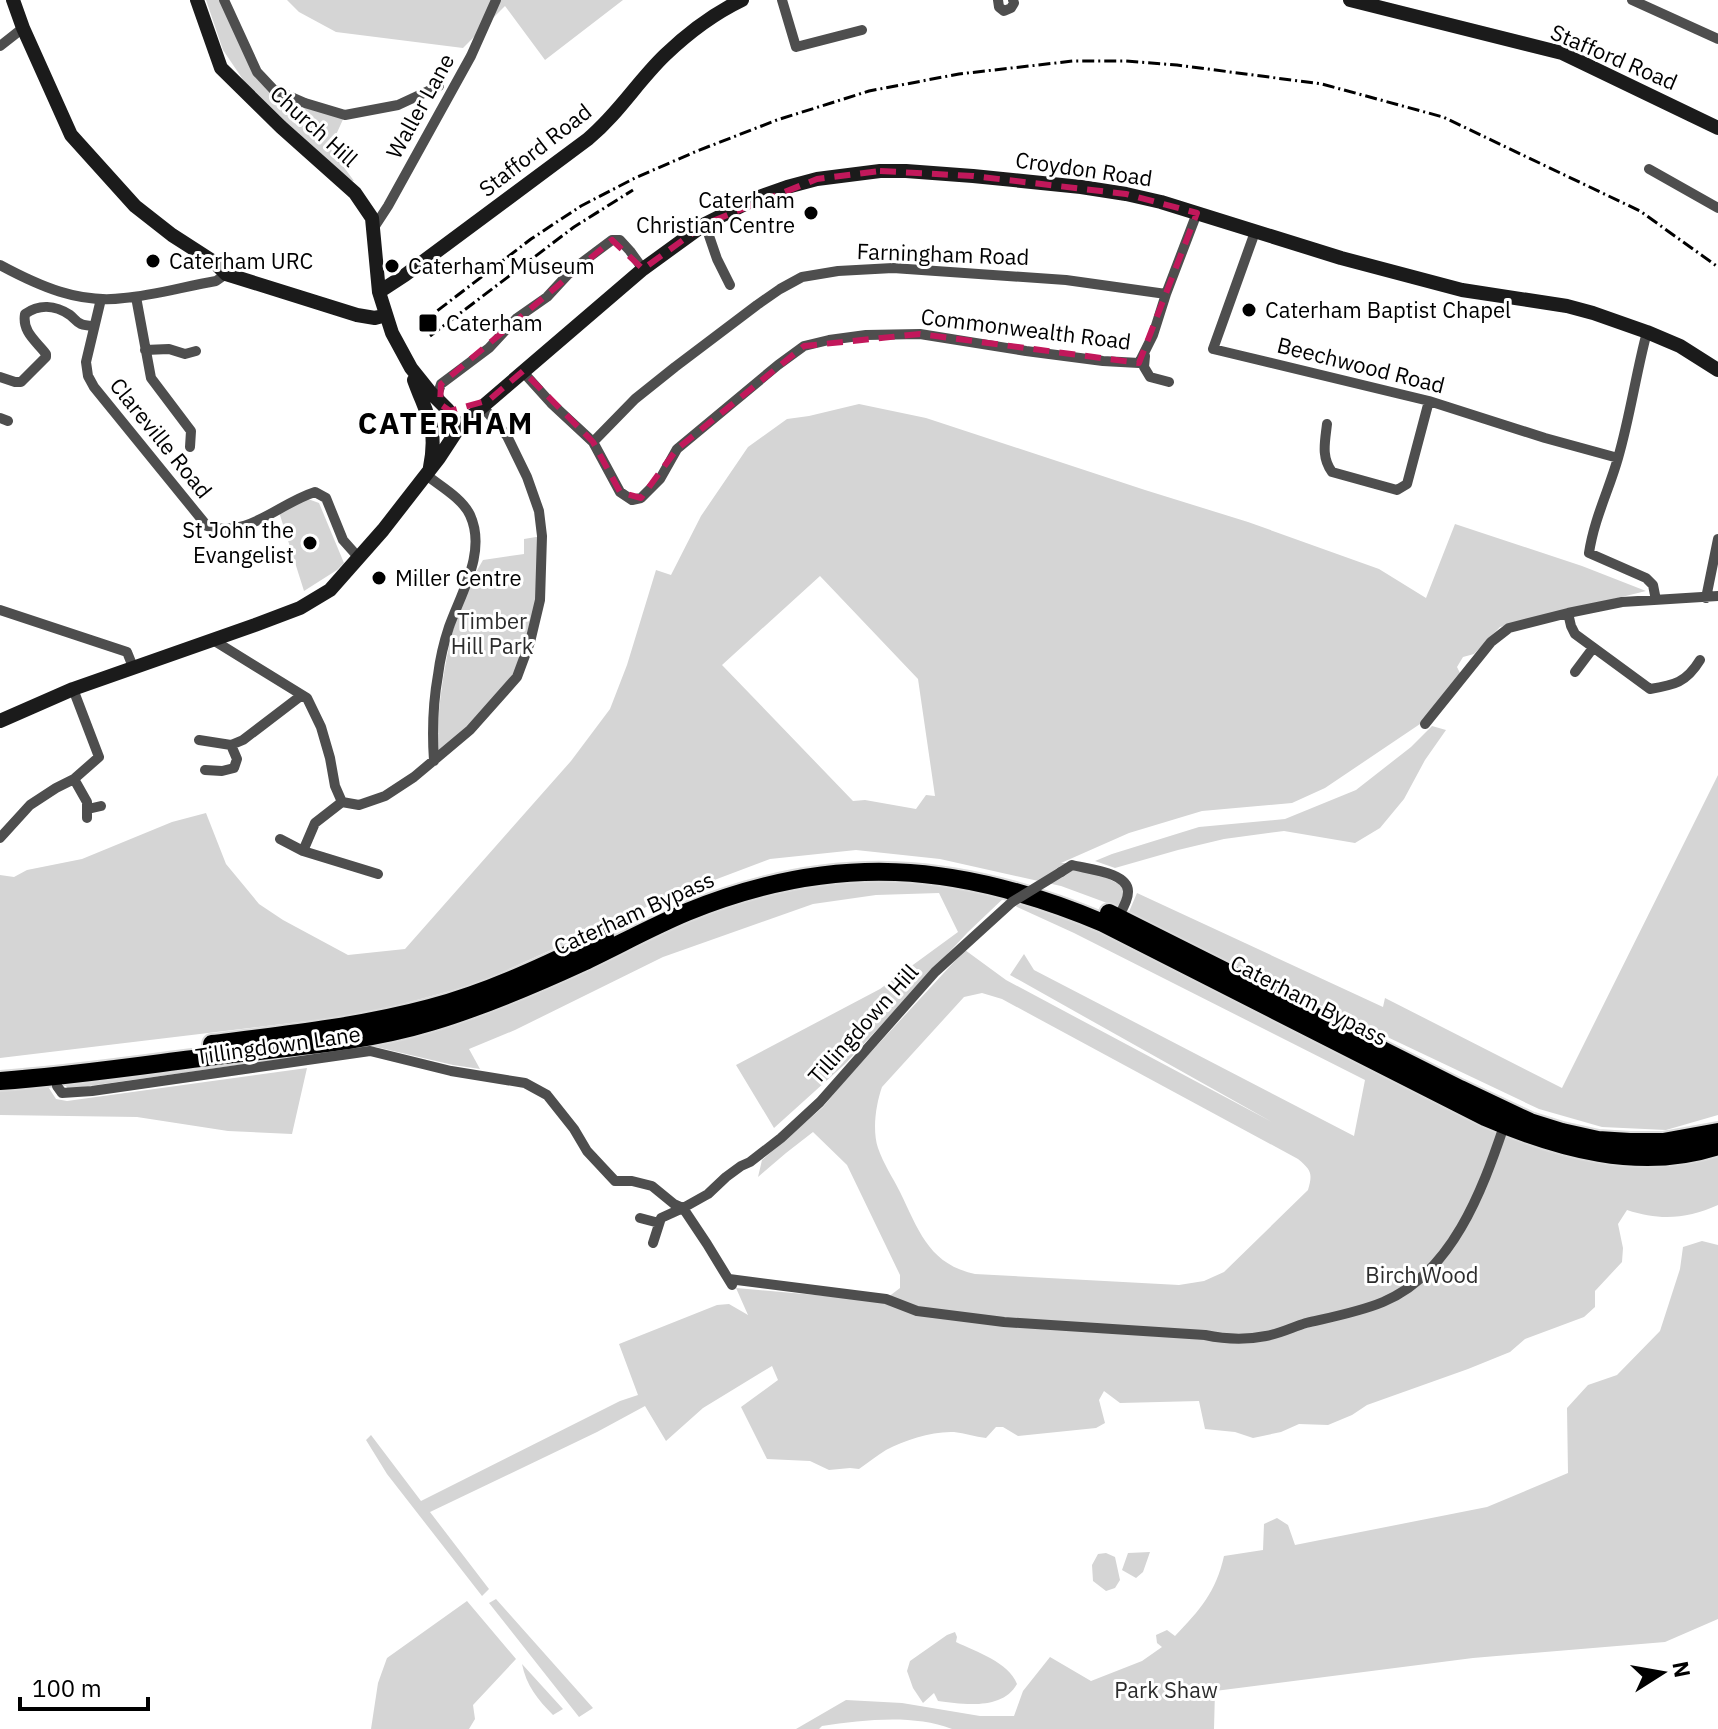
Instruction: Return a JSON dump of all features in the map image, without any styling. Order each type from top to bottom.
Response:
[{"type":"highway","name":"Caterham Bypass","points":[[0,1069],[78,1062],[352,1025],[429,1008],[528,973],[668,908],[729,884],[761,874],[814,864],[892,860],[970,869],[1046,888],[1118,917],[1530,1122],[1598,1140],[1630,1142],[1663,1142],[1718,1132]]},
{"type":"highway","name":"Caterham Bypass","points":[[0,1081],[309,1045],[397,1030],[487,1004],[729,896],[771,884],[839,873],[914,873],[1008,889],[1103,923],[1485,1117],[1563,1147],[1637,1157],[1680,1154],[1718,1146]]},
{"type":"main road","points":[[13,0],[71,135],[135,206],[214,262],[226,274],[357,315],[375,318],[386,315]]},
{"type":"main road","name":"Church Hill","points":[[197,0],[221,68],[355,193],[372,218],[379,292],[392,333],[411,368]]},
{"type":"main road","name":"Stafford Road","points":[[379,292],[588,139],[608,122],[663,57],[702,22],[742,0]]},
{"type":"main road","name":"Stafford Road","points":[[1350,0],[1562,53],[1718,128]]},
{"type":"main road","name":"Croydon Road","points":[[0,721],[73,689],[300,608],[330,590],[359,558],[457,431],[643,269],[705,224],[772,192],[817,179],[906,171],[1081,187],[1134,195],[1341,258],[1462,290],[1593,313],[1680,346],[1718,370]]},
{"type":"main road","points":[[411,368],[456,415],[457,431],[444,438],[435,434],[411,368]]},
{"type":"main road","name":"Croydon Road","points":[[446,408],[486,404]]},
{"type":"main road","points":[[428,471],[434,442],[432,426],[438,412],[446,408]]},
{"type":"street","points":[[224,0],[257,72],[273,89],[305,103],[345,115],[398,105],[439,86]]},
{"type":"street","name":"Waller Lane","points":[[373,229],[471,56],[496,0]]},
{"type":"street","points":[[782,0],[796,47],[862,30]]},
{"type":"street","points":[[998,0],[999,7],[1004,11],[1011,8],[1013,0]]},
{"type":"street","points":[[1632,0],[1718,39]]},
{"type":"street","points":[[0,46],[23,28]]},
{"type":"street","points":[[1649,169],[1718,208]]},
{"type":"street","points":[[1166,294],[1197,213]]},
{"type":"street","points":[[705,224],[730,285]]},
{"type":"street","name":"Beechwood Road","points":[[1255,232],[1213,349],[1429,401],[1618,458]]},
{"type":"street","points":[[446,408],[438,389],[441,384],[489,348],[517,318],[547,297],[572,270],[612,240],[620,240],[643,269]]},
{"type":"street","points":[[0,265],[28,281],[61,293],[101,299],[136,297],[216,281],[226,274]]},
{"type":"street","name":"Farningham Road","points":[[593,442],[635,399],[675,367],[757,305],[802,277],[838,271],[922,269],[1066,280],[1166,294]]},
{"type":"street","name":"Commonwealth Road","points":[[593,442],[620,492],[632,500],[641,498],[660,479],[677,449],[804,346],[866,335],[920,334],[1026,351],[1139,363],[1166,294]]},
{"type":"street","points":[[136,297],[151,378],[191,431],[190,447]]},
{"type":"street","name":"Clareville Road","points":[[101,299],[86,362],[88,376],[207,526],[230,530],[245,526],[315,492],[326,498],[343,540],[359,558]]},
{"type":"street","points":[[0,377],[21,382],[46,357],[27,332],[23,321],[29,310],[45,306],[57,308],[82,324],[94,326]]},
{"type":"street","points":[[1647,332],[1618,458],[1597,515],[1589,553],[1646,578],[1653,585],[1656,600]]},
{"type":"street","points":[[145,350],[169,349],[185,354],[196,351]]},
{"type":"street","points":[[1145,354],[1144,367],[1150,377],[1169,382]]},
{"type":"street","points":[[523,372],[593,442]]},
{"type":"street","points":[[1327,424],[1324,451],[1326,463],[1332,472],[1397,490],[1407,484],[1429,401]]},
{"type":"street","points":[[303,851],[315,823],[342,802],[359,805],[385,796],[414,777],[470,730],[517,677],[530,642],[540,600],[542,536],[539,511],[527,477],[507,436],[486,404]]},
{"type":"street","points":[[428,471],[466,508],[475,533],[473,560],[448,629],[438,674],[432,728],[434,761]]},
{"type":"street","points":[[1706,598],[1718,539]]},
{"type":"street","points":[[1425,724],[1491,642],[1509,628],[1622,602],[1718,596]]},
{"type":"street","points":[[0,610],[127,652],[133,667]]},
{"type":"street","points":[[1568,613],[1575,634],[1650,689],[1674,685],[1691,674],[1700,660]]},
{"type":"street","points":[[213,640],[307,698],[321,727],[335,786],[342,802]]},
{"type":"street","points":[[1575,672],[1593,648]]},
{"type":"street","points":[[0,838],[30,805],[74,779],[99,757],[73,689]]},
{"type":"street","points":[[199,740],[231,745],[243,740],[302,695]]},
{"type":"street","points":[[205,770],[234,768],[237,759],[231,745]]},
{"type":"street","points":[[74,779],[87,802],[88,813],[101,806]]},
{"type":"street","points":[[280,839],[303,851],[378,874]]},
{"type":"street","name":"Tillingdown Hill","points":[[659,1223],[661,1218],[708,1194],[735,1170],[781,1138],[820,1102],[935,972],[1012,902],[1072,865],[1114,875],[1127,886],[1128,893],[1118,917]]},
{"type":"street","name":"Tillingdown Lane","points":[[56,1076],[62,1093],[92,1091],[370,1051],[451,1071],[525,1083],[547,1095],[587,1151],[615,1181],[652,1186],[683,1208]]},
{"type":"street","points":[[683,1208],[731,1283],[886,1299],[917,1311],[976,1319],[1205,1335],[1224,1339],[1266,1336],[1385,1301],[1428,1271],[1467,1220],[1504,1126]]},
{"type":"street","points":[[640,1218],[659,1223],[653,1243]]},
{"type":"highlighted area","points":[[880,171],[973,176],[1126,194],[1197,213],[1139,363],[920,334],[804,346],[677,449],[641,498],[620,492],[593,442],[523,371],[489,400],[450,411],[440,404],[441,384],[612,240],[643,269],[705,224],[817,179]]},
{"type":"green space","points":[[206,0],[224,0],[257,72],[273,89],[345,115],[330,148],[354,181],[346,180],[248,87],[223,50]]},
{"type":"green space","points":[[287,0],[623,0],[545,60],[505,6],[463,48],[336,32],[299,12]]},
{"type":"green space","points":[[859,404],[926,418],[1248,522],[1379,569],[1426,598],[1455,524],[1582,566],[1646,591],[1500,627],[1474,654],[1463,657],[1457,667],[1460,673],[1440,705],[1420,724],[1325,788],[1292,803],[1202,811],[1129,833],[1061,863],[1076,863],[1123,886],[1127,894],[1118,907],[1061,886],[940,859],[856,850],[770,859],[664,899],[476,984],[365,1014],[0,1058],[0,875],[14,877],[27,870],[82,859],[172,822],[206,813],[226,864],[259,904],[283,920],[348,955],[405,949],[571,761],[610,709],[656,570],[671,575],[701,516],[748,447],[787,419]],"holes":[[[820,576],[918,679],[935,796],[926,795],[916,809],[865,800],[853,801],[722,665]]]},
{"type":"green space","points":[[308,499],[319,503],[344,563],[304,591],[279,512]]},
{"type":"green space","name":"Timber Hill Park","points":[[542,536],[540,600],[517,677],[434,761],[447,657],[470,584],[483,560],[524,554],[524,539]]},
{"type":"green space","points":[[1432,726],[1446,730],[1404,799],[1380,828],[1355,843],[1284,831],[1224,839],[1115,868],[1095,861],[1199,827],[1285,819],[1356,790],[1411,747]]},
{"type":"green space","points":[[1718,775],[1718,1115],[1666,1130],[1602,1127],[1539,1109],[1128,914],[1137,893],[1383,1007],[1385,998],[1562,1088]]},
{"type":"green space","points":[[917,878],[1007,895],[968,932],[845,1064],[774,1128],[736,1065],[880,989],[958,932],[939,893],[876,895],[813,904],[663,957],[515,1030],[469,1049],[480,1069],[372,1046],[68,1089],[62,1080],[327,1048],[651,935],[729,903],[793,886],[850,879]]},
{"type":"green space","name":"Birch Wood","points":[[1028,901],[1098,929],[1488,1126],[1718,1152],[1718,1205],[1673,1217],[1627,1210],[1618,1224],[1623,1248],[1622,1262],[1595,1291],[1595,1307],[1584,1317],[1525,1339],[1510,1352],[1367,1405],[1328,1425],[1299,1424],[1281,1432],[1253,1438],[1235,1432],[1205,1429],[1199,1401],[1120,1403],[1104,1391],[1099,1400],[1105,1423],[1096,1428],[1018,1436],[1003,1427],[996,1427],[986,1438],[954,1432],[937,1433],[893,1446],[859,1469],[829,1470],[810,1461],[767,1459],[741,1407],[778,1380],[772,1366],[703,1408],[666,1441],[645,1406],[430,1512],[489,1589],[482,1596],[387,1474],[366,1440],[371,1435],[421,1501],[620,1401],[638,1395],[619,1344],[717,1305],[729,1304],[748,1315],[736,1288],[883,1301],[900,1288],[900,1275],[847,1165],[813,1132],[758,1177],[762,1160],[823,1107],[965,950],[1006,980],[1272,1122],[1010,975],[1024,954],[1034,970],[1354,1136],[1365,1080],[1013,905]],"holes":[[[982,993],[1002,999],[1298,1159],[1310,1172],[1308,1190],[1224,1272],[1204,1281],[1179,1285],[975,1274],[947,1262],[927,1244],[880,1154],[875,1133],[878,1101],[882,1087],[964,997]]]},
{"type":"green space","points":[[307,1068],[292,1134],[228,1131],[137,1117],[0,1115],[0,1088],[47,1085],[56,1099],[67,1101]]},
{"type":"green space","name":"Park Shaw","points":[[1702,1241],[1718,1245],[1718,1619],[1665,1642],[1473,1658],[1215,1691],[1214,1729],[952,1729],[921,1721],[871,1720],[822,1726],[819,1729],[796,1729],[846,1700],[902,1703],[980,1716],[1014,1716],[1023,1691],[1050,1657],[1091,1681],[1142,1661],[1162,1647],[1157,1643],[1156,1635],[1167,1630],[1175,1636],[1192,1618],[1212,1590],[1224,1556],[1263,1550],[1264,1524],[1277,1518],[1288,1525],[1295,1545],[1487,1507],[1568,1473],[1567,1408],[1588,1385],[1617,1375],[1660,1331],[1680,1269],[1683,1247]]},
{"type":"green space","points":[[1150,1552],[1143,1572],[1136,1578],[1122,1570],[1128,1553]]},
{"type":"green space","points":[[1098,1554],[1115,1557],[1120,1580],[1115,1588],[1106,1591],[1093,1581],[1092,1565]]},
{"type":"green space","points":[[496,1599],[593,1708],[579,1717],[489,1603]]},
{"type":"green space","points":[[467,1601],[516,1659],[473,1705],[475,1719],[469,1729],[371,1729],[378,1683],[387,1658]]},
{"type":"green space","points":[[955,1632],[956,1642],[991,1658],[1013,1676],[1017,1684],[1010,1693],[992,1702],[970,1704],[938,1701],[934,1693],[923,1703],[907,1671],[910,1661]]},
{"type":"green space","points":[[522,1664],[563,1709],[553,1715],[530,1685]]},
{"type":"railway","points":[[420,324],[531,239],[581,206],[697,151],[777,120],[869,91],[959,74],[1073,61],[1177,65],[1322,84],[1443,117],[1640,211],[1718,267]]},
{"type":"railway","points":[[430,336],[574,227],[633,190]]},
{"type":"place","name":"Caterham Christian Centre","points":[[811,213]]},
{"type":"place","name":"Caterham URC","points":[[153,261]]},
{"type":"place","name":"Caterham Museum","points":[[392,266]]},
{"type":"place","name":"Caterham Baptist Chapel","points":[[1249,310]]},
{"type":"place","name":"Caterham","points":[[428,323]]},
{"type":"place","name":"St John the Evangelist","points":[[310,543]]},
{"type":"place","name":"Miller Centre","points":[[379,578]]},
{"type":"district","name":"CATERHAM","points":[[446,424]]}]
